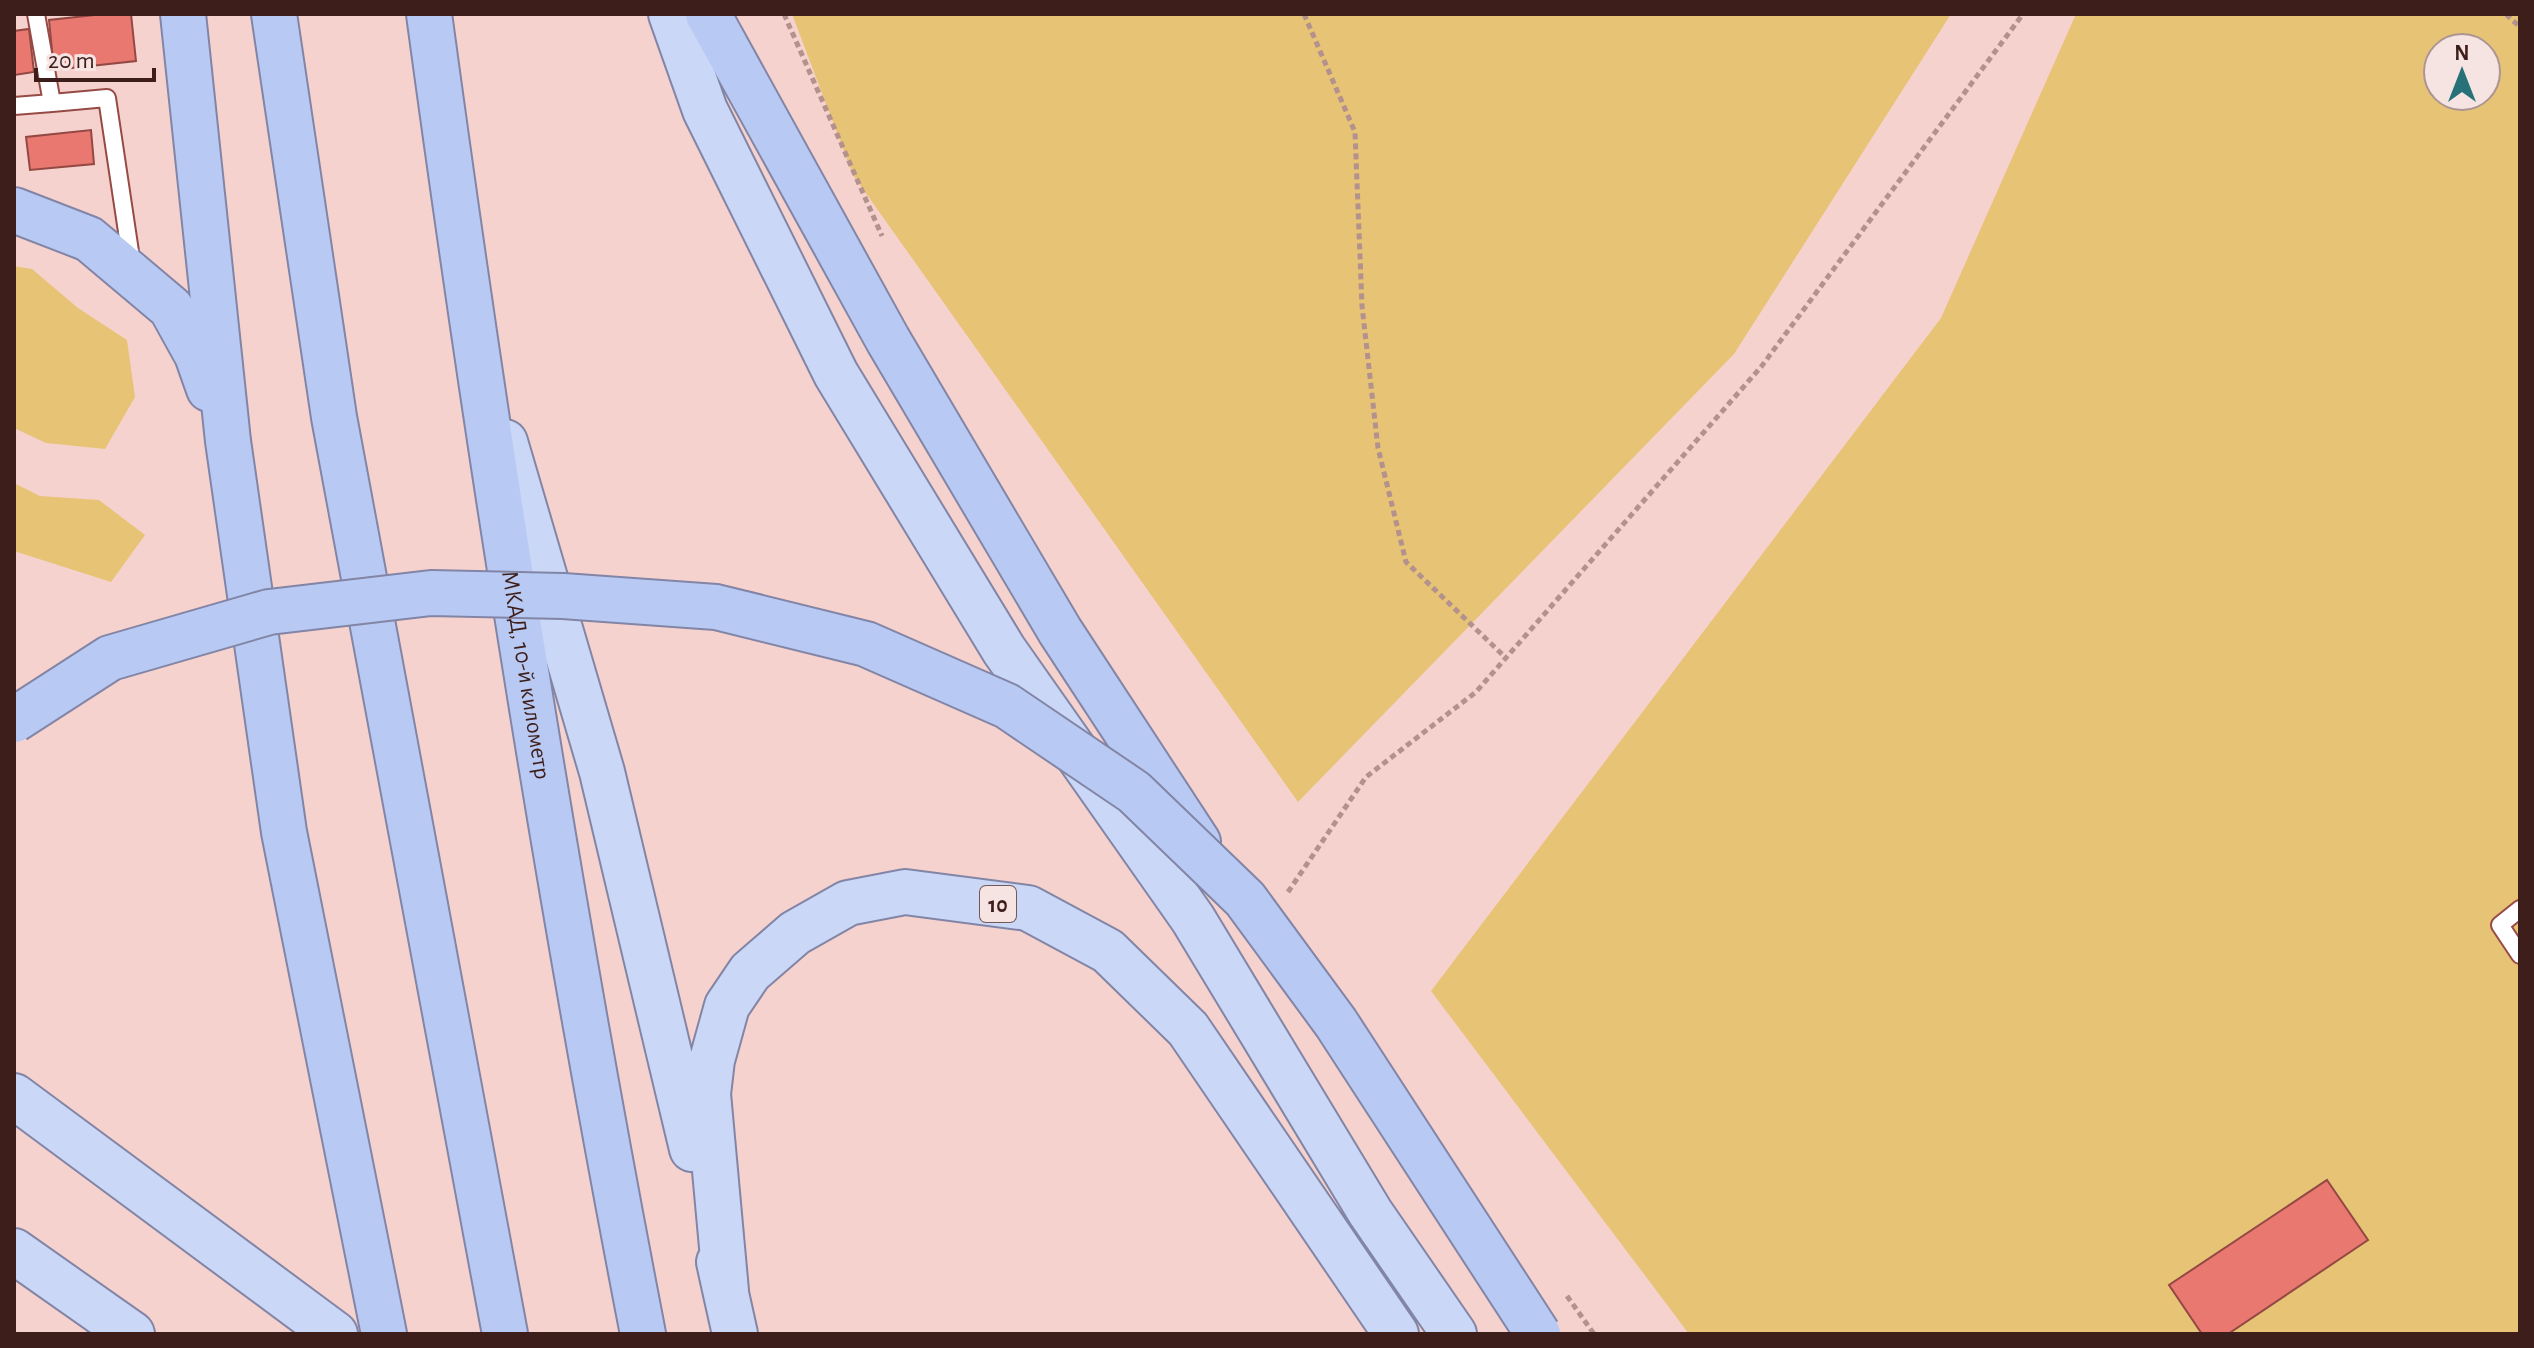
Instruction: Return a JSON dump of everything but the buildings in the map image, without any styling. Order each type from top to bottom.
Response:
[{"type":"highway","points":[[183,14],[228,441],[284,832],[384,1334]]},
{"type":"highway","points":[[274,14],[334,417],[505,1334]]},
{"type":"highway","name":"МКАД, 10-й километр","points":[[429,14],[473,333],[592,1074],[643,1334]]},
{"type":"highway","points":[[708,14],[888,340],[1060,631],[1525,1334]]},
{"type":"highway","points":[[14,210],[89,239],[171,308],[197,355],[228,441]]},
{"type":"highway","points":[[14,720],[110,658],[269,612],[431,593],[563,596],[716,607],[866,644],[1007,706],[1134,792],[1245,899],[1336,1023],[1538,1334]]},
{"type":"main road","points":[[671,14],[705,110],[836,374],[1004,650],[1193,919],[1370,1212],[1454,1334]]},
{"type":"main road","points":[[473,333],[602,772],[735,1334]]},
{"type":"main road","name":"10","points":[[726,1291],[708,1094],[712,1060],[727,1006],[750,972],[795,933],[848,903],[905,892],[1028,908],[1108,951],[1188,1029],[1396,1334]]},
{"type":"main road","points":[[14,1096],[325,1327]]},
{"type":"main road","points":[[14,1251],[132,1334]]},
{"type":"lane","points":[[36,14],[52,103]]},
{"type":"lane","points":[[14,106],[107,98],[133,274]]},
{"type":"lane","points":[[2520,909],[2500,925],[2520,955]]},
{"type":"path","points":[[784,14],[886,245]]},
{"type":"path","points":[[1304,14],[1355,132],[1362,306],[1378,448],[1406,562],[1506,658]]},
{"type":"path","points":[[1283,899],[1366,777],[1476,692],[1761,367],[2023,14]]},
{"type":"path","points":[[2506,14],[2520,27]]},
{"type":"path","points":[[1558,1283],[1594,1334]]},
{"type":"shaded area","points":[[792,14],[1951,14],[1734,354],[1298,802],[853,175]]},
{"type":"shaded area","points":[[2076,14],[2520,14],[2520,1334],[1689,1334],[1431,991],[1941,318]]},
{"type":"shaded area","points":[[14,266],[32,269],[78,308],[127,340],[135,397],[105,449],[46,443],[14,428]]},
{"type":"shaded area","points":[[14,483],[40,496],[99,500],[145,535],[111,582],[14,551]]}]
